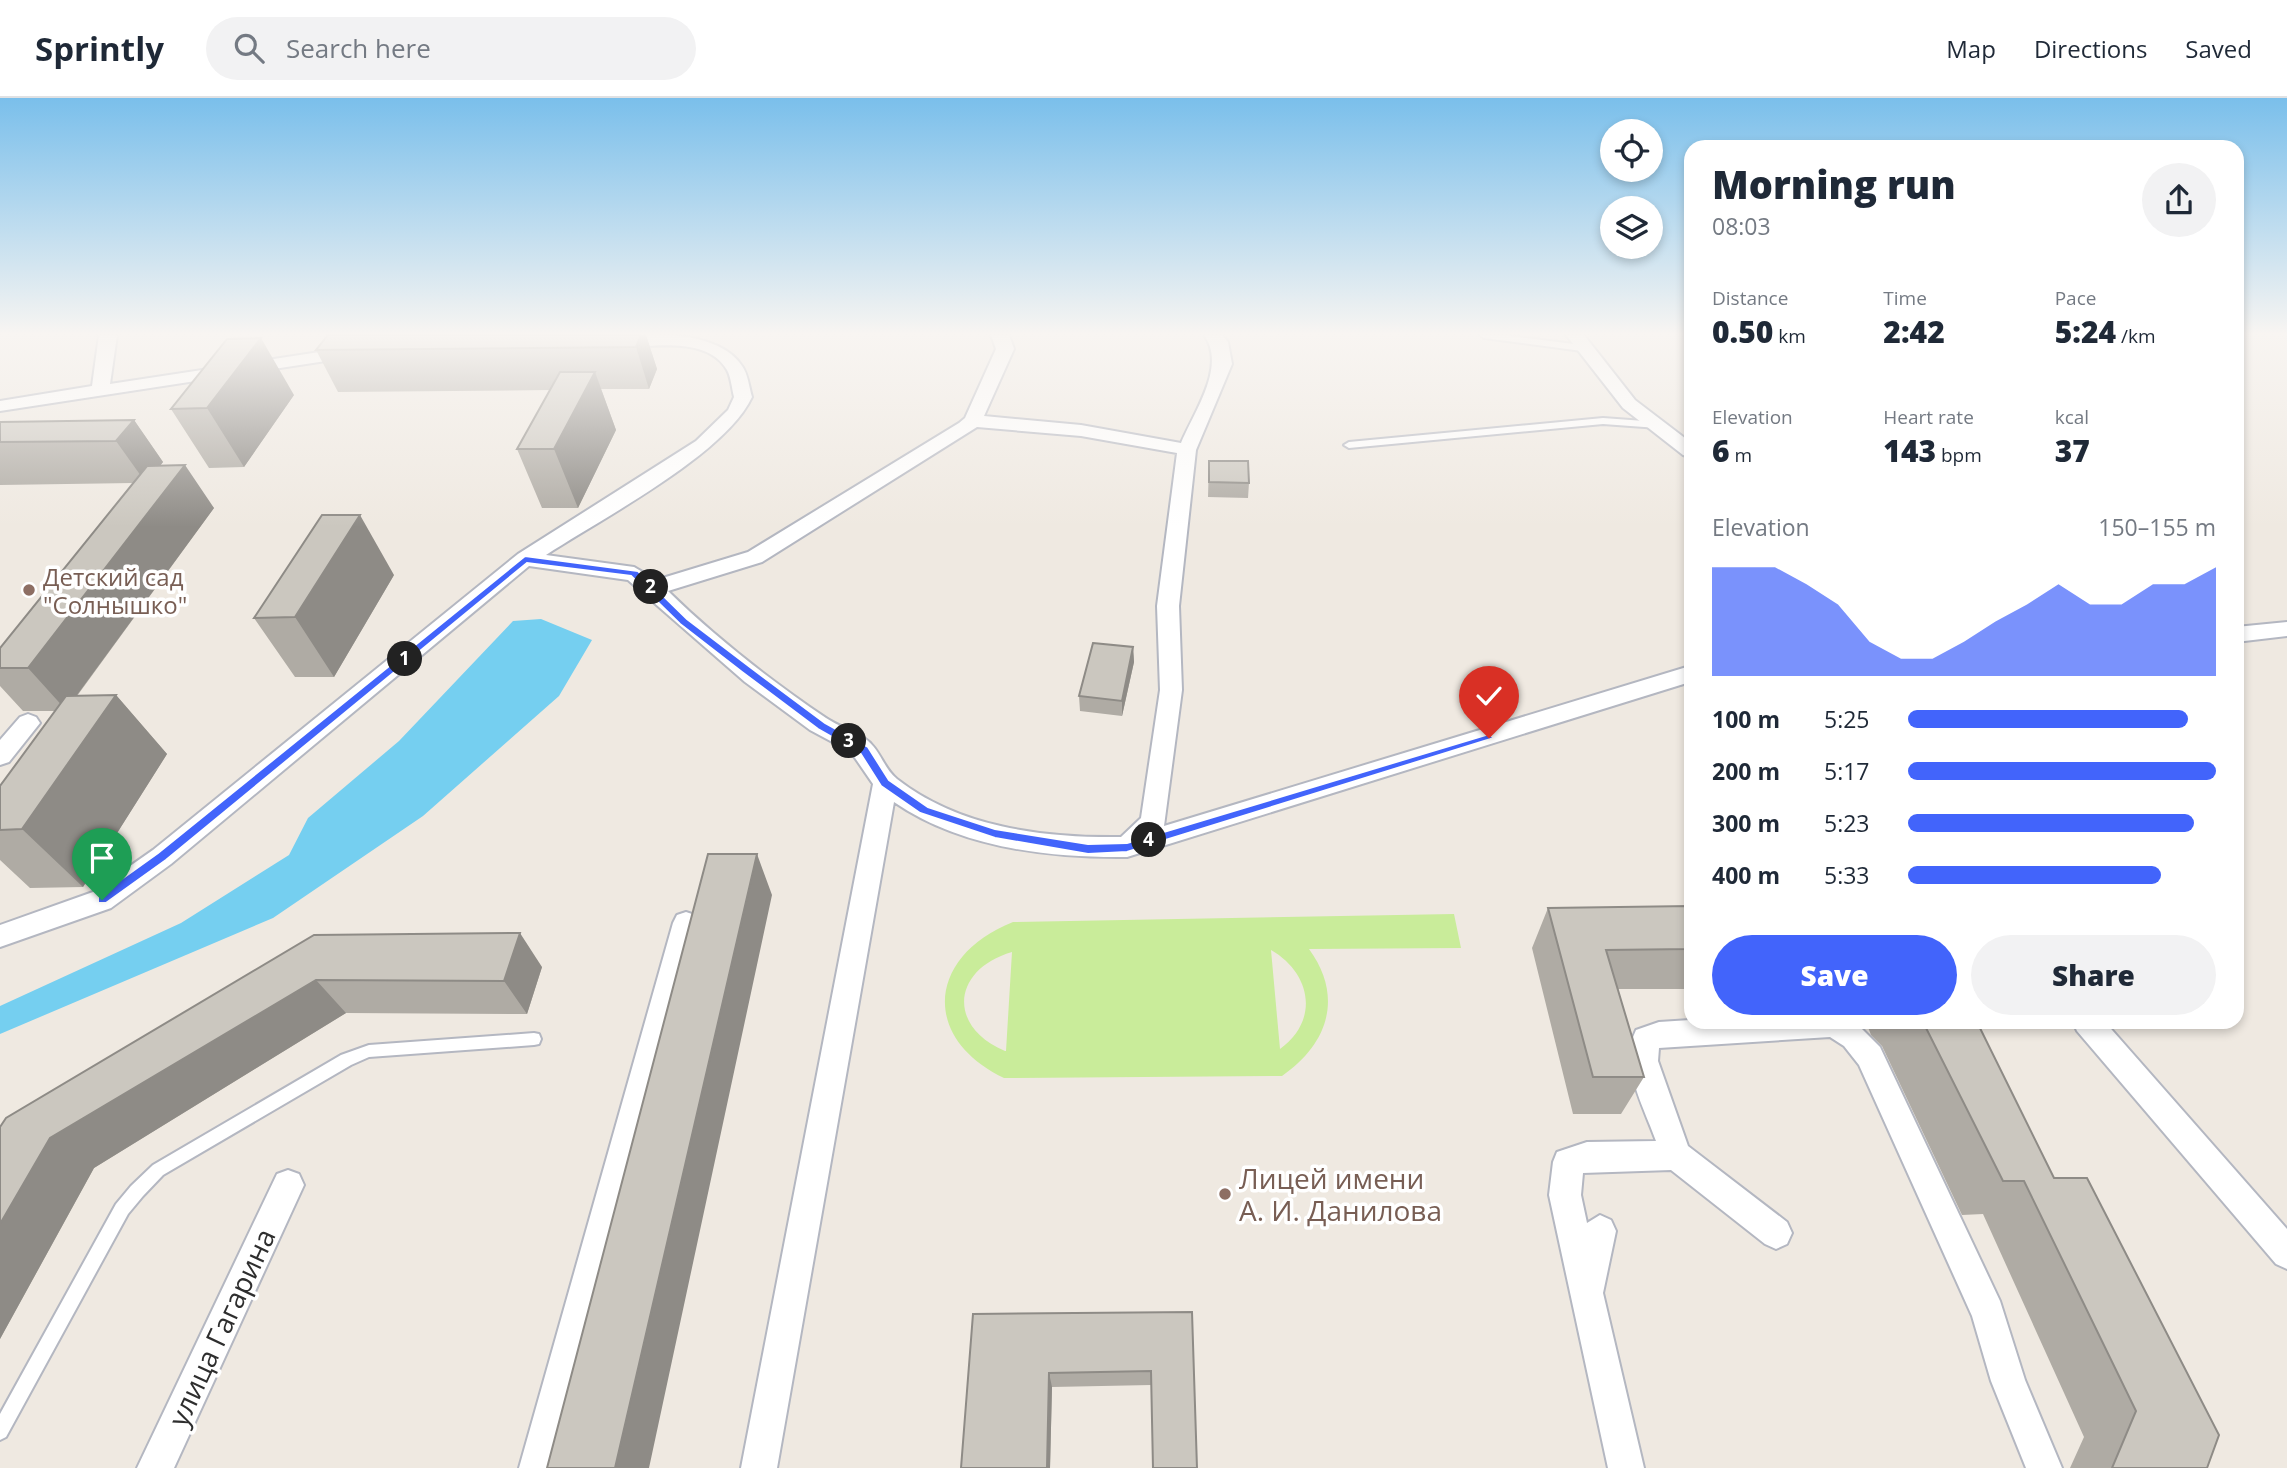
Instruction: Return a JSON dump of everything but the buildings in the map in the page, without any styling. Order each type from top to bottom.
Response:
[{"type":"street","points":[[0,405],[38,399]]},
{"type":"street","points":[[0,936],[102,900],[142,871],[525,559],[703,445],[736,412],[742,399]]},
{"type":"street","points":[[653,588],[755,556],[864,492],[973,421],[983,399]]},
{"type":"street","points":[[1127,847],[1153,822],[1171,690],[1168,606],[1187,450],[1208,399]]},
{"type":"street","points":[[1625,399],[1684,446]]},
{"type":"street","points":[[973,421],[1068,426],[1114,433],[1187,450]]},
{"type":"street","points":[[525,559],[634,573],[653,588],[684,621],[746,670],[821,726],[864,750],[885,783],[924,810],[995,834],[1088,849],[1127,847],[1684,676]]},
{"type":"street","points":[[2244,634],[2287,629]]},
{"type":"street","points":[[3,750],[28,723]]},
{"type":"street","points":[[759,1468],[885,783]]},
{"type":"street","points":[[537,1468],[686,923]]},
{"type":"street","points":[[1754,1029],[1659,1035],[1646,1039],[1643,1061],[1675,1154],[1776,1233]]},
{"type":"street","points":[[1842,1029],[1854,1037],[1870,1056]]},
{"type":"street","points":[[1859,1029],[1988,1313],[2008,1381],[2044,1468]]},
{"type":"street","points":[[2093,1029],[2287,1253]]},
{"type":"street","points":[[1626,1468],[1565,1195],[1568,1161],[1587,1157],[1675,1154]]},
{"type":"street","name":"улица Гагарина","points":[[155,1468],[288,1185]]},
{"type":"street","points":[[1588,1297],[1600,1231]]},
{"type":"lane","points":[[1349,445],[1603,421],[1658,425]]},
{"type":"lane","points":[[0,1431],[122,1209],[158,1170],[346,1060],[369,1051],[534,1039]]},
{"type":"green space","points":[[1454,914],[1461,948],[1309,949],[1320,967],[1326,985],[1326,1018],[1311,1049],[1282,1076],[1004,1078],[977,1061],[958,1041],[947,1019],[945,997],[951,975],[964,955],[985,936],[1013,922]],"holes":[[[1271,950],[1295,971],[1306,997],[1301,1025],[1280,1049]],[[1012,952],[1006,1051],[1005,1051],[986,1040],[973,1027],[966,1013],[964,998],[968,984],[978,971],[992,960]]]},
{"type":"water","points":[[541,619],[592,640],[559,696],[423,816],[273,918],[0,1034],[0,1006],[181,923],[289,855],[308,818],[399,741],[513,621]]},
{"type":"place","name":"Детский сад \"Солнышко\"","points":[[29,590]]},
{"type":"place","name":"Лицей имени А. И. Данилова","points":[[1225,1194]]},
{"type":"route","points":[[102,900],[162,857],[525,559],[634,573],[653,588],[684,621],[746,670],[821,726],[864,750],[885,783],[924,810],[995,834],[1088,849],[1127,847],[1489,738]]}]
